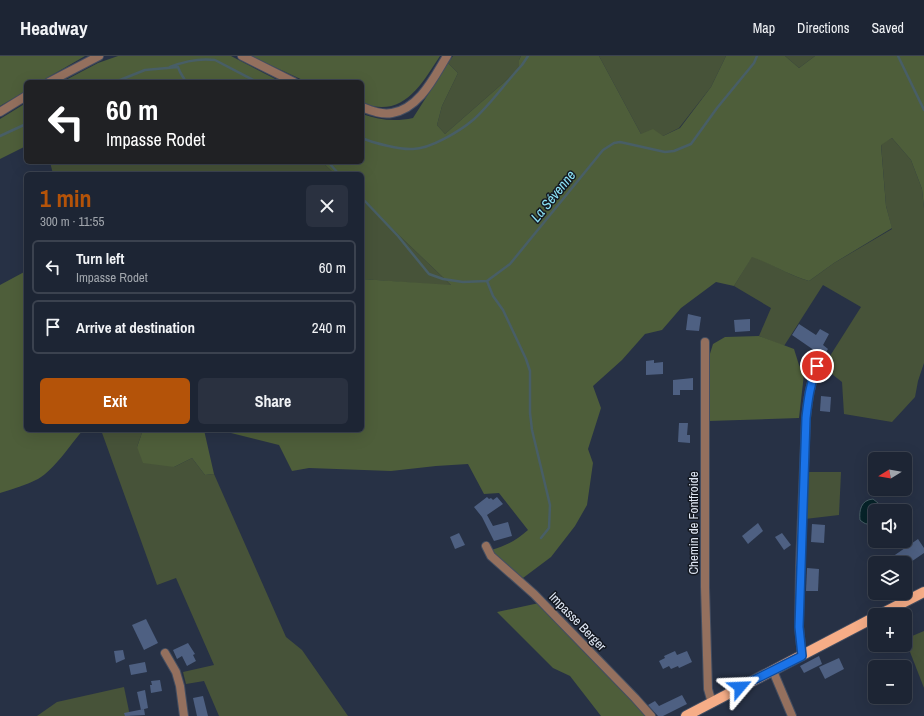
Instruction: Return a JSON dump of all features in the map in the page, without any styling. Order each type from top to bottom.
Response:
[{"type":"main road","points":[[893,608],[924,592]]},
{"type":"main road","points":[[686,716],[868,621]]},
{"type":"street","points":[[53,80],[99,56]]},
{"type":"street","points":[[242,56],[290,80]]},
{"type":"street","points":[[364,108],[378,112],[392,113],[410,106],[423,93],[447,56]]},
{"type":"street","points":[[0,112],[24,97]]},
{"type":"street","name":"Chemin de Fontfroide","points":[[706,342],[705,587],[708,685],[712,703]]},
{"type":"street","points":[[802,656],[799,627],[806,418],[811,380],[817,366]]},
{"type":"street","name":"Impasse Berger","points":[[486,546],[491,556],[539,598],[651,716]]},
{"type":"street","points":[[165,653],[176,672],[180,686],[184,716]]},
{"type":"street","points":[[773,671],[792,716]]},
{"type":"shaded area","points":[[453,56],[521,56],[519,60],[519,69],[445,134],[437,125],[442,106],[458,73],[448,63]]},
{"type":"shaded area","points":[[599,56],[726,56],[711,87],[679,128],[663,136],[641,134]]},
{"type":"shaded area","points":[[785,56],[815,56],[799,68]]},
{"type":"shaded area","points":[[892,138],[911,160],[922,189],[924,208],[924,363],[915,397],[892,422],[844,414],[842,382],[823,367],[861,307],[823,285],[784,346],[759,336],[771,308],[734,286],[752,256],[794,276],[809,281],[834,263],[892,229],[886,206],[881,144]]},
{"type":"shaded area","points":[[50,164],[324,164],[333,172],[52,172]]},
{"type":"shaded area","points":[[364,202],[452,286],[364,279]]},
{"type":"shaded area","points":[[102,432],[142,432],[137,447],[174,467],[192,458],[205,475],[214,474],[286,637],[302,650],[348,716],[219,716],[204,681],[186,684],[183,672],[214,665],[176,578],[157,585]]},
{"type":"shaded area","points":[[808,472],[841,472],[839,515],[805,519]]},
{"type":"shaded area","points":[[873,499],[879,504],[868,504],[868,524],[866,524],[860,520],[860,513],[863,503]]},
{"type":"shaded area","points":[[924,631],[924,688],[910,652],[912,652],[912,636]]},
{"type":"shaded area","points":[[124,687],[130,716],[37,716],[57,702]]},
{"type":"green space","points":[[0,56],[85,56],[43,80],[24,80],[24,92],[0,106]]},
{"type":"green space","points":[[118,56],[231,56],[277,80],[66,80],[98,63]]},
{"type":"green space","points":[[251,56],[440,56],[418,88],[400,103],[389,106],[376,107],[364,104],[364,80],[303,80]]},
{"type":"green space","points":[[521,56],[599,56],[641,134],[653,129],[663,136],[680,128],[711,87],[726,56],[785,56],[799,68],[815,56],[924,56],[924,208],[922,189],[911,160],[892,138],[881,145],[886,206],[892,228],[834,263],[809,281],[794,276],[752,257],[734,286],[716,282],[681,308],[662,330],[645,334],[622,360],[593,386],[601,408],[588,449],[593,463],[587,505],[575,526],[551,557],[523,578],[498,558],[491,550],[502,547],[520,537],[528,530],[499,493],[484,494],[468,464],[391,471],[309,468],[292,471],[279,445],[229,432],[364,432],[364,279],[451,285],[364,202],[364,172],[333,172],[324,164],[364,164],[364,115],[387,120],[413,118],[448,63],[458,73],[442,106],[437,125],[445,134],[519,69],[519,60]]},
{"type":"green space","points":[[24,104],[24,147],[0,159],[0,119]]},
{"type":"green space","points":[[24,272],[24,432],[81,432],[44,475],[29,483],[0,493],[0,285]]},
{"type":"green space","points":[[759,336],[794,349],[799,365],[804,374],[799,418],[708,421],[709,357],[713,344],[725,337]]},
{"type":"green space","points":[[142,432],[204,432],[214,474],[205,475],[192,458],[174,467],[143,463],[137,447]]},
{"type":"green space","points":[[539,603],[630,697],[646,716],[601,716],[570,676],[553,668],[497,612]]},
{"type":"building","points":[[688,314],[701,317],[699,331],[686,330]]},
{"type":"building","points":[[750,319],[750,331],[735,332],[734,320]]},
{"type":"building","points":[[799,324],[816,335],[820,329],[829,334],[823,345],[828,349],[824,355],[821,355],[792,335]]},
{"type":"building","points":[[654,360],[654,363],[663,362],[663,374],[646,375],[646,361]]},
{"type":"building","points":[[693,378],[693,390],[680,390],[680,395],[673,395],[673,380]]},
{"type":"building","points":[[821,396],[831,397],[830,412],[820,411]]},
{"type":"building","points":[[679,423],[688,423],[687,435],[690,435],[690,443],[678,442]]},
{"type":"building","points":[[487,497],[493,500],[497,497],[503,504],[487,515],[493,526],[508,522],[512,536],[494,541],[482,517],[474,507]]},
{"type":"building","points":[[758,523],[763,531],[748,544],[742,536]]},
{"type":"building","points":[[812,524],[825,525],[824,543],[811,542]]},
{"type":"building","points":[[459,533],[465,545],[455,549],[450,537]]},
{"type":"building","points":[[782,533],[791,545],[784,550],[775,537]]},
{"type":"building","points":[[918,539],[924,548],[924,553],[912,561],[912,556],[893,556],[905,548],[912,548],[912,543]]},
{"type":"building","points":[[807,568],[819,569],[818,591],[806,591]]},
{"type":"building","points":[[146,619],[158,643],[144,650],[132,625]]},
{"type":"building","points":[[188,643],[195,654],[193,655],[196,661],[187,666],[182,656],[177,659],[173,650]]},
{"type":"building","points":[[123,650],[125,659],[116,663],[114,651]]},
{"type":"building","points":[[675,651],[677,655],[687,651],[692,662],[679,668],[678,666],[671,669],[669,666],[663,669],[659,661],[665,658],[664,656]]},
{"type":"building","points":[[819,656],[822,664],[804,673],[800,666]]},
{"type":"building","points":[[839,658],[844,669],[825,679],[819,667]]},
{"type":"building","points":[[145,662],[147,672],[131,675],[129,665]]},
{"type":"building","points":[[160,680],[162,691],[151,693],[151,681]]},
{"type":"building","points":[[145,690],[148,708],[141,710],[137,692]]},
{"type":"building","points":[[682,695],[687,704],[663,716],[658,716],[648,705],[655,701],[659,706]]},
{"type":"building","points":[[203,696],[208,716],[197,716],[193,698]]},
{"type":"building","points":[[144,709],[145,715],[125,716],[124,713]]},
{"type":"waterway","points":[[364,139],[387,146],[408,149],[428,146],[444,139],[480,114],[528,56]]},
{"type":"waterway","name":"La Sévenne","points":[[364,200],[398,236],[429,274],[443,279],[463,282],[487,281],[510,264],[603,150],[614,143],[620,142],[665,152],[674,151],[691,144],[717,108],[754,63],[757,56]]},
{"type":"waterway","points":[[898,56],[924,110]]},
{"type":"waterway","points":[[170,67],[192,60],[215,60],[253,80]]},
{"type":"waterway","name":"La Sévenne","points":[[120,80],[145,70],[178,67],[185,80]]},
{"type":"waterway","name":"La Sévenne","points":[[0,136],[24,125]]},
{"type":"waterway","name":"La Sévenne","points":[[330,164],[337,172]]},
{"type":"waterway","points":[[487,281],[493,296],[503,310],[530,371],[530,413],[532,430],[550,505],[549,528],[541,538]]},
{"type":"route","points":[[740,687],[802,656],[799,627],[800,566],[806,418],[811,380],[817,366]]}]
